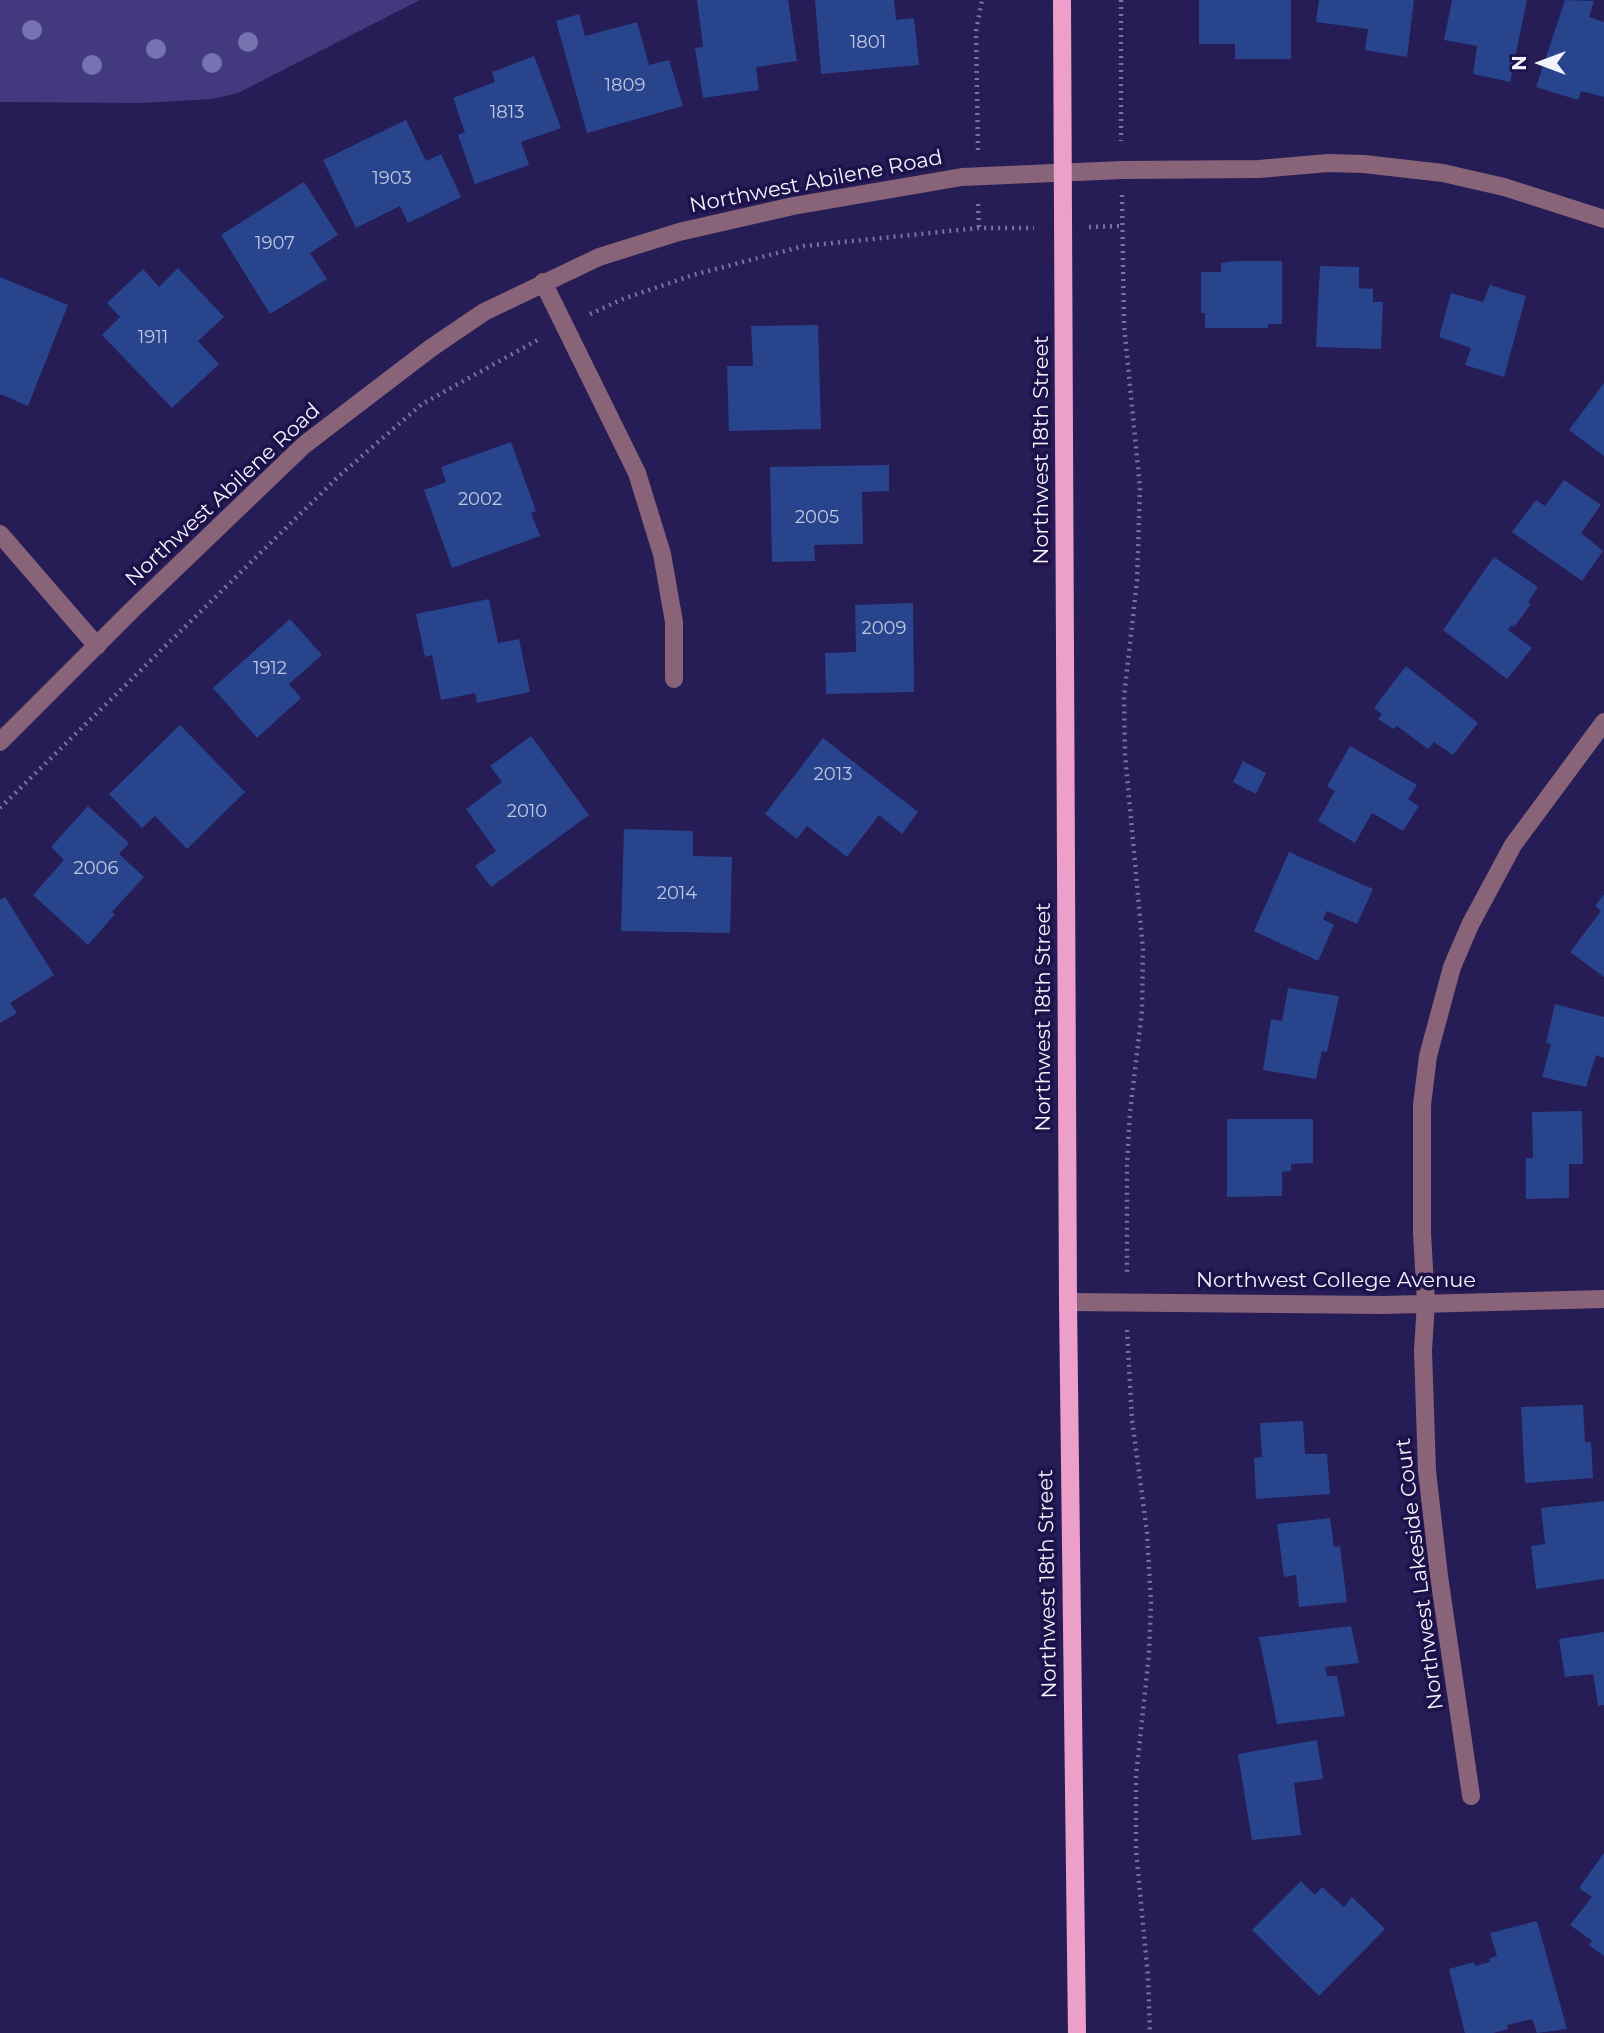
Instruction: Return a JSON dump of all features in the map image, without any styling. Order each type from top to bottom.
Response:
[{"type":"main road","name":"Northwest 18th Street","points":[[1062,0],[1068,1302],[1077,2033]]},
{"type":"street","name":"Northwest Abilene Road","points":[[0,742],[304,445],[484,312],[599,257],[679,232],[793,206],[978,176],[1122,170],[1259,169],[1328,163],[1384,166],[1443,173],[1528,192],[1604,219]]},
{"type":"street","points":[[543,282],[637,473],[659,543],[674,622],[674,679]]},
{"type":"street","points":[[0,534],[97,646]]},
{"type":"street","name":"Northwest Lakeside Court","points":[[1471,1796],[1439,1576],[1427,1471],[1423,1350],[1426,1303],[1422,1233],[1422,1105],[1428,1056],[1444,992],[1470,925],[1513,845],[1604,722]]},
{"type":"street","name":"Northwest College Avenue","points":[[1068,1302],[1383,1305],[1604,1299]]},
{"type":"path","points":[[979,228],[976,31],[982,0]]},
{"type":"path","points":[[1121,0],[1124,325],[1140,488],[1137,581],[1124,697],[1125,754],[1143,950],[1142,1011],[1128,1151],[1126,1303],[1132,1420],[1147,1532],[1151,1603],[1149,1654],[1136,1777],[1136,1850],[1148,1977],[1150,2033]]},
{"type":"path","points":[[0,808],[340,475],[422,404],[565,326],[623,299],[681,279],[804,246],[979,228],[1121,226]]},
{"type":"shaded area","points":[[0,0],[420,0],[238,93],[212,99],[142,103],[0,102]]},
{"type":"building","points":[[697,0],[788,0],[797,61],[756,67],[759,90],[703,98],[695,48],[703,47]]},
{"type":"building","points":[[815,0],[894,0],[896,20],[914,18],[919,65],[821,74]]},
{"type":"building","points":[[1199,0],[1291,0],[1291,59],[1235,59],[1235,44],[1199,44]]},
{"type":"building","points":[[1319,0],[1414,0],[1407,57],[1365,50],[1368,29],[1316,22]]},
{"type":"building","points":[[1452,0],[1527,0],[1510,82],[1473,74],[1477,46],[1444,40]]},
{"type":"building","points":[[1565,0],[1594,1],[1589,17],[1604,22],[1604,97],[1581,91],[1578,100],[1536,87]]},
{"type":"building","points":[[579,14],[585,36],[637,22],[649,65],[669,60],[683,106],[587,133],[556,21]]},
{"type":"building","points":[[534,56],[561,128],[521,142],[529,165],[475,184],[458,135],[465,132],[453,98],[495,82],[492,72]]},
{"type":"building","points":[[406,120],[426,161],[441,154],[461,197],[408,223],[400,206],[356,228],[323,160]]},
{"type":"building","points":[[304,182],[338,235],[310,253],[327,279],[270,314],[221,235]]},
{"type":"building","points":[[1282,261],[1282,324],[1268,324],[1268,328],[1205,328],[1205,313],[1201,313],[1201,272],[1221,272],[1221,263]]},
{"type":"building","points":[[1320,266],[1359,267],[1359,288],[1373,289],[1373,302],[1383,302],[1381,349],[1316,347]]},
{"type":"building","points":[[178,268],[224,317],[198,341],[219,364],[172,408],[102,335],[120,317],[107,303],[143,269],[159,287]]},
{"type":"building","points":[[0,277],[68,305],[28,406],[0,394]]},
{"type":"building","points":[[1490,285],[1526,296],[1504,377],[1465,365],[1471,348],[1439,337],[1451,293],[1483,302]]},
{"type":"building","points":[[818,325],[821,429],[729,431],[727,366],[753,366],[751,326]]},
{"type":"building","points":[[1604,383],[1604,456],[1569,430]]},
{"type":"building","points":[[511,442],[536,511],[531,513],[540,536],[452,568],[424,490],[446,482],[441,467]]},
{"type":"building","points":[[889,465],[889,491],[862,492],[863,544],[814,545],[815,561],[772,562],[770,467]]},
{"type":"building","points":[[1564,480],[1601,505],[1581,533],[1603,551],[1582,581],[1512,532],[1536,500],[1545,506]]},
{"type":"building","points":[[1494,557],[1538,587],[1528,602],[1531,604],[1514,627],[1511,625],[1508,630],[1532,648],[1507,679],[1443,630]]},
{"type":"building","points":[[489,599],[498,643],[519,639],[530,692],[477,703],[475,693],[441,700],[432,655],[425,657],[416,614]]},
{"type":"building","points":[[913,603],[914,692],[826,694],[825,653],[856,652],[855,605]]},
{"type":"building","points":[[290,619],[322,655],[289,684],[301,698],[257,738],[213,688]]},
{"type":"building","points":[[1406,666],[1478,723],[1453,755],[1434,742],[1428,749],[1397,726],[1393,729],[1378,719],[1382,714],[1374,708]]},
{"type":"building","points":[[180,725],[245,792],[187,849],[155,816],[142,828],[109,794]]},
{"type":"building","points":[[531,736],[589,815],[491,887],[475,866],[496,851],[466,809],[502,782],[490,766]]},
{"type":"building","points":[[823,738],[918,812],[902,834],[879,815],[847,857],[807,826],[797,839],[765,814]]},
{"type":"building","points":[[1350,746],[1417,785],[1408,799],[1419,806],[1403,831],[1372,813],[1355,843],[1318,821],[1335,791],[1327,786]]},
{"type":"building","points":[[1243,761],[1266,773],[1256,794],[1233,782]]},
{"type":"building","points":[[88,806],[129,843],[119,854],[144,877],[112,912],[115,914],[88,945],[33,895],[64,860],[51,847]]},
{"type":"building","points":[[624,829],[693,831],[693,856],[732,857],[730,933],[621,931]]},
{"type":"building","points":[[1289,852],[1373,889],[1357,924],[1327,911],[1323,919],[1334,925],[1318,961],[1254,931]]},
{"type":"building","points":[[1604,894],[1604,977],[1570,952],[1601,911],[1595,906]]},
{"type":"building","points":[[5,897],[54,975],[10,1003],[17,1013],[0,1023],[0,900]]},
{"type":"building","points":[[1288,988],[1339,996],[1327,1052],[1322,1051],[1316,1079],[1263,1070],[1271,1019],[1282,1021]]},
{"type":"building","points":[[1555,1004],[1604,1017],[1604,1058],[1596,1055],[1586,1087],[1542,1077],[1551,1044],[1546,1043]]},
{"type":"building","points":[[1582,1111],[1583,1164],[1569,1164],[1569,1198],[1526,1199],[1526,1158],[1533,1158],[1532,1112]]},
{"type":"building","points":[[1227,1119],[1313,1119],[1313,1163],[1291,1164],[1291,1171],[1282,1172],[1282,1196],[1227,1197]]},
{"type":"building","points":[[1583,1405],[1585,1442],[1591,1442],[1593,1478],[1525,1483],[1521,1407]]},
{"type":"building","points":[[1303,1421],[1305,1454],[1327,1454],[1330,1494],[1256,1499],[1254,1458],[1262,1457],[1260,1423]]},
{"type":"building","points":[[1604,1501],[1604,1579],[1536,1589],[1531,1546],[1545,1544],[1541,1508]]},
{"type":"building","points":[[1330,1518],[1334,1547],[1340,1546],[1347,1602],[1299,1607],[1296,1575],[1284,1577],[1277,1524]]},
{"type":"building","points":[[1351,1626],[1359,1663],[1325,1667],[1327,1676],[1337,1676],[1345,1716],[1277,1724],[1259,1637]]},
{"type":"building","points":[[1604,1632],[1604,1705],[1598,1706],[1593,1674],[1565,1677],[1559,1639]]},
{"type":"building","points":[[1317,1740],[1323,1779],[1294,1783],[1301,1835],[1252,1840],[1238,1754]]},
{"type":"building","points":[[1604,1853],[1604,1956],[1589,1945],[1592,1941],[1570,1925],[1592,1897],[1579,1888]]},
{"type":"building","points":[[1301,1881],[1315,1895],[1322,1887],[1344,1907],[1352,1897],[1385,1929],[1319,1996],[1252,1930]]},
{"type":"building","points":[[1537,1921],[1567,2029],[1537,2033],[1532,2019],[1507,2025],[1508,2029],[1493,2033],[1465,2033],[1449,1969],[1474,1962],[1475,1966],[1490,1962],[1489,1959],[1497,1956],[1490,1933]]}]
